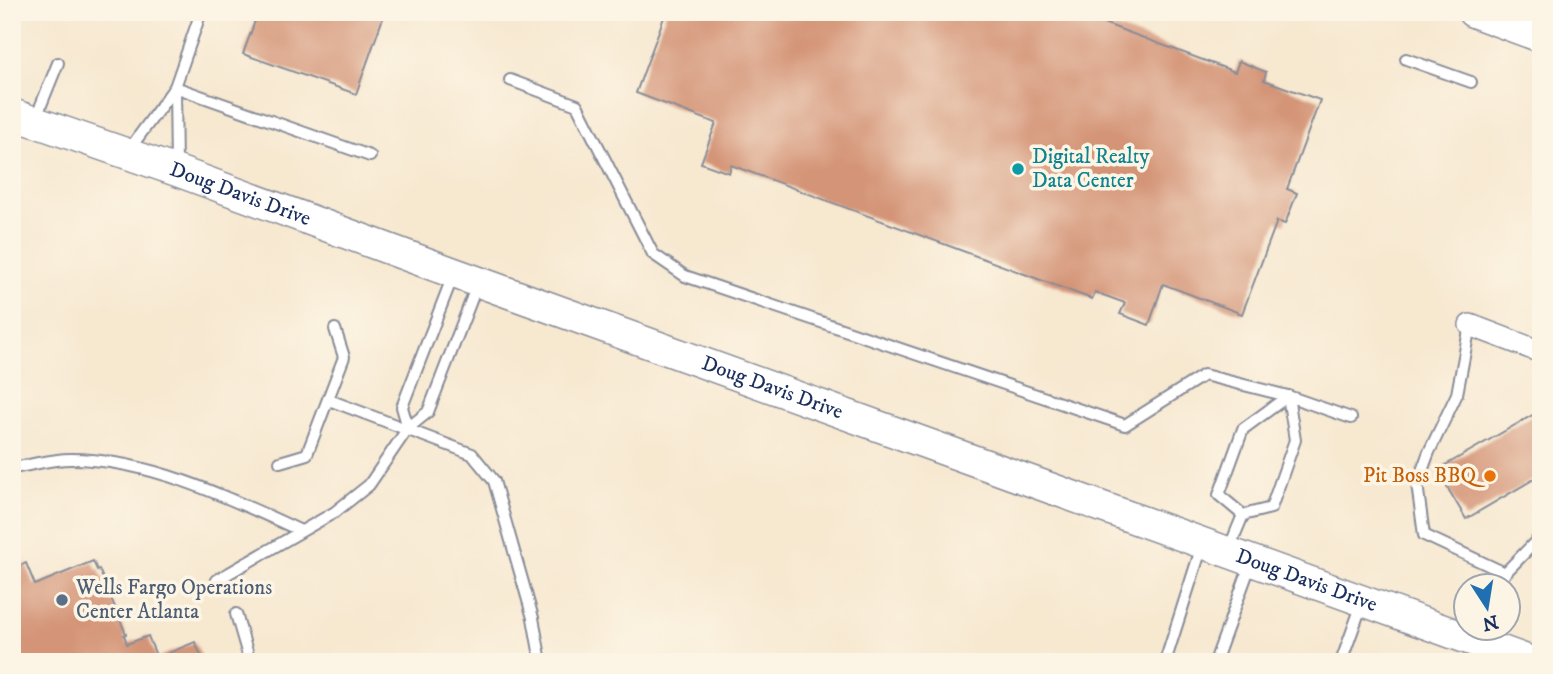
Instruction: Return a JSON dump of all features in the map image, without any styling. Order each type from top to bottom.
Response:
[{"type":"street","points":[[1472,12],[1541,37]]},
{"type":"street","name":"Doug Davis Drive","points":[[23,118],[177,171],[466,278],[1532,662]]},
{"type":"street","points":[[1470,324],[1541,352]]},
{"type":"lane","points":[[127,153],[175,87],[201,12]]},
{"type":"lane","points":[[1406,59],[1471,82]]},
{"type":"lane","points":[[23,118],[58,63]]},
{"type":"lane","points":[[510,80],[578,105],[653,254],[685,276],[1125,425],[1205,374],[1288,396],[1351,418]]},
{"type":"lane","points":[[175,87],[370,156]]},
{"type":"lane","points":[[175,87],[177,171]]},
{"type":"lane","points":[[408,428],[402,407],[466,278]]},
{"type":"lane","points":[[217,580],[335,512],[369,485],[408,428],[428,412],[466,278]]},
{"type":"lane","points":[[1470,324],[1457,394],[1417,484],[1424,535],[1503,572]]},
{"type":"lane","points":[[280,462],[307,454],[344,357],[335,329]]},
{"type":"lane","points":[[1243,515],[1219,495],[1243,429],[1288,396]]},
{"type":"lane","points":[[1243,515],[1271,508],[1295,440],[1288,396]]},
{"type":"lane","points":[[329,400],[472,454],[494,481],[530,606],[541,662]]},
{"type":"lane","points":[[12,468],[70,459],[130,466],[224,495],[301,531]]},
{"type":"lane","points":[[1165,662],[1228,552],[1243,515]]},
{"type":"lane","points":[[1506,572],[1541,536]]},
{"type":"lane","points":[[1215,662],[1228,552]]},
{"type":"lane","points":[[1341,662],[1363,601]]},
{"type":"lane","points":[[236,614],[250,662]]},
{"type":"building","points":[[239,12],[385,12],[356,94],[243,54],[255,21],[238,16]]},
{"type":"building","name":"Digital Realty Data Center","points":[[666,12],[1074,12],[1235,72],[1239,61],[1266,72],[1264,80],[1320,100],[1287,189],[1297,193],[1285,224],[1277,221],[1242,314],[1163,284],[1149,325],[1120,314],[1125,303],[1095,292],[1092,299],[731,165],[729,173],[701,163],[716,123],[636,93]]},
{"type":"building","points":[[1536,413],[1541,422],[1541,475],[1466,519],[1437,470]]},
{"type":"building","name":"Wells Fargo Operations Center Atlanta","points":[[93,561],[97,570],[99,569],[126,634],[127,644],[148,636],[157,658],[195,642],[204,662],[12,662],[12,569],[26,563],[35,585]]},
{"type":"place","name":"Digital Realty Data Center","points":[[1018,169]]},
{"type":"place","name":"Pit Boss BBQ","points":[[1490,476]]},
{"type":"place","name":"Wells Fargo Operations Center Atlanta","points":[[62,600]]}]
